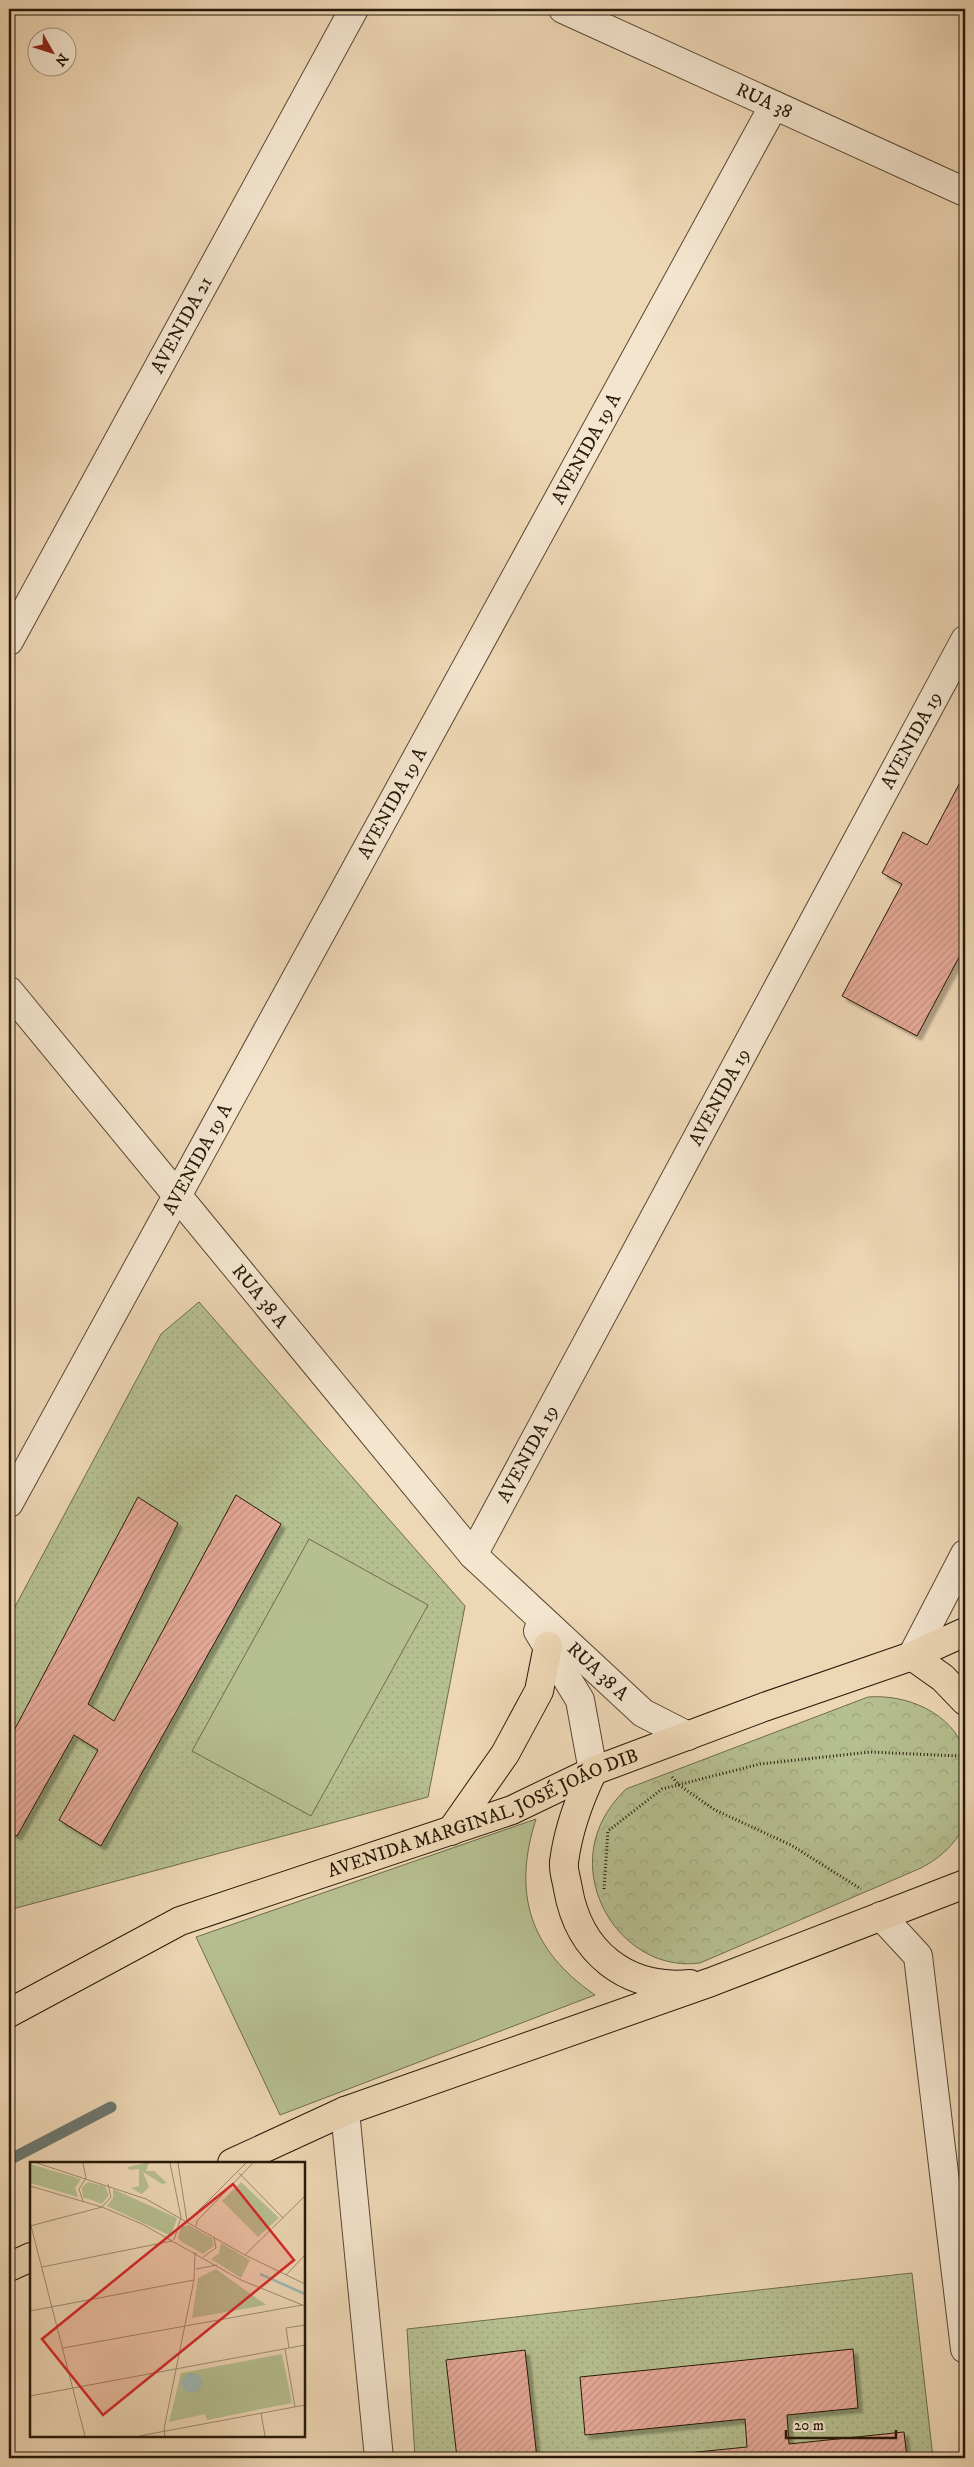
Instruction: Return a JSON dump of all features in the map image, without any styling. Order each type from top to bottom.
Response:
[{"type":"main road","name":"AVENIDA MARGINAL JOSÉ JOÃO DIB","points":[[9,2013],[180,1921],[512,1810],[593,1772],[912,1656],[965,1632]]},
{"type":"main road","points":[[451,1831],[505,1754],[539,1691],[548,1646]]},
{"type":"main road","points":[[912,1656],[943,1678],[965,1702]]},
{"type":"main road","points":[[593,1772],[579,1801],[564,1864],[571,1907],[580,1930],[602,1957],[638,1980],[674,1985],[711,1982]]},
{"type":"main road","points":[[234,2162],[345,2111],[711,1982],[965,1884]]},
{"type":"main road","points":[[9,2268],[30,2258]]},
{"type":"street","name":"AVENIDA 21","points":[[9,641],[354,9]]},
{"type":"street","name":"RUA 38","points":[[563,9],[965,192]]},
{"type":"street","name":"AVENIDA 19 A","points":[[9,1503],[774,105]]},
{"type":"street","name":"AVENIDA 19","points":[[474,1555],[965,640]]},
{"type":"street","name":"RUA 38 A","points":[[9,991],[474,1555],[516,1597],[643,1714],[688,1736]]},
{"type":"street","points":[[912,1656],[965,1554]]},
{"type":"street","name":"RUA 38 A","points":[[516,1597],[580,1700],[593,1772]]},
{"type":"street","points":[[881,1916],[918,1956],[965,2349]]},
{"type":"street","points":[[345,2111],[379,2458]]},
{"type":"path","points":[[648,1751],[679,1785],[714,1810],[791,1845],[860,1887],[881,1916]]},
{"type":"path","points":[[604,1894],[608,1831],[662,1789],[760,1764],[870,1752],[959,1756]]},
{"type":"green space","points":[[199,1302],[465,1606],[428,1797],[9,1910],[9,1618],[161,1334]]},
{"type":"green space","points":[[309,1539],[428,1605],[311,1816],[192,1751]]},
{"type":"green space","points":[[868,1697],[897,1699],[926,1708],[950,1726],[959,1738],[966,1760],[966,1817],[962,1829],[948,1849],[921,1868],[700,1963],[676,1963],[653,1956],[633,1945],[617,1929],[604,1909],[596,1887],[592,1864],[595,1841],[603,1819],[626,1789]]},
{"type":"green space","points":[[536,1819],[529,1846],[526,1872],[527,1896],[532,1918],[541,1939],[555,1959],[573,1978],[595,1995],[280,2115],[196,1937]]},
{"type":"green space","points":[[912,2273],[933,2458],[415,2458],[407,2329]]},
{"type":"building","points":[[965,773],[965,946],[917,1036],[842,996],[902,884],[882,873],[903,832],[927,845]]},
{"type":"building","points":[[236,1495],[281,1524],[101,1846],[59,1820],[98,1750],[74,1735],[17,1836],[9,1832],[9,1740],[138,1497],[178,1523],[88,1704],[114,1721]]},
{"type":"building","points":[[853,2349],[858,2408],[787,2415],[789,2444],[904,2432],[907,2458],[667,2458],[667,2455],[747,2447],[745,2419],[585,2435],[580,2377]]},
{"type":"building","points":[[525,2350],[537,2458],[457,2458],[446,2360]]},
{"type":"waterway","points":[[9,2160],[111,2107]]}]
